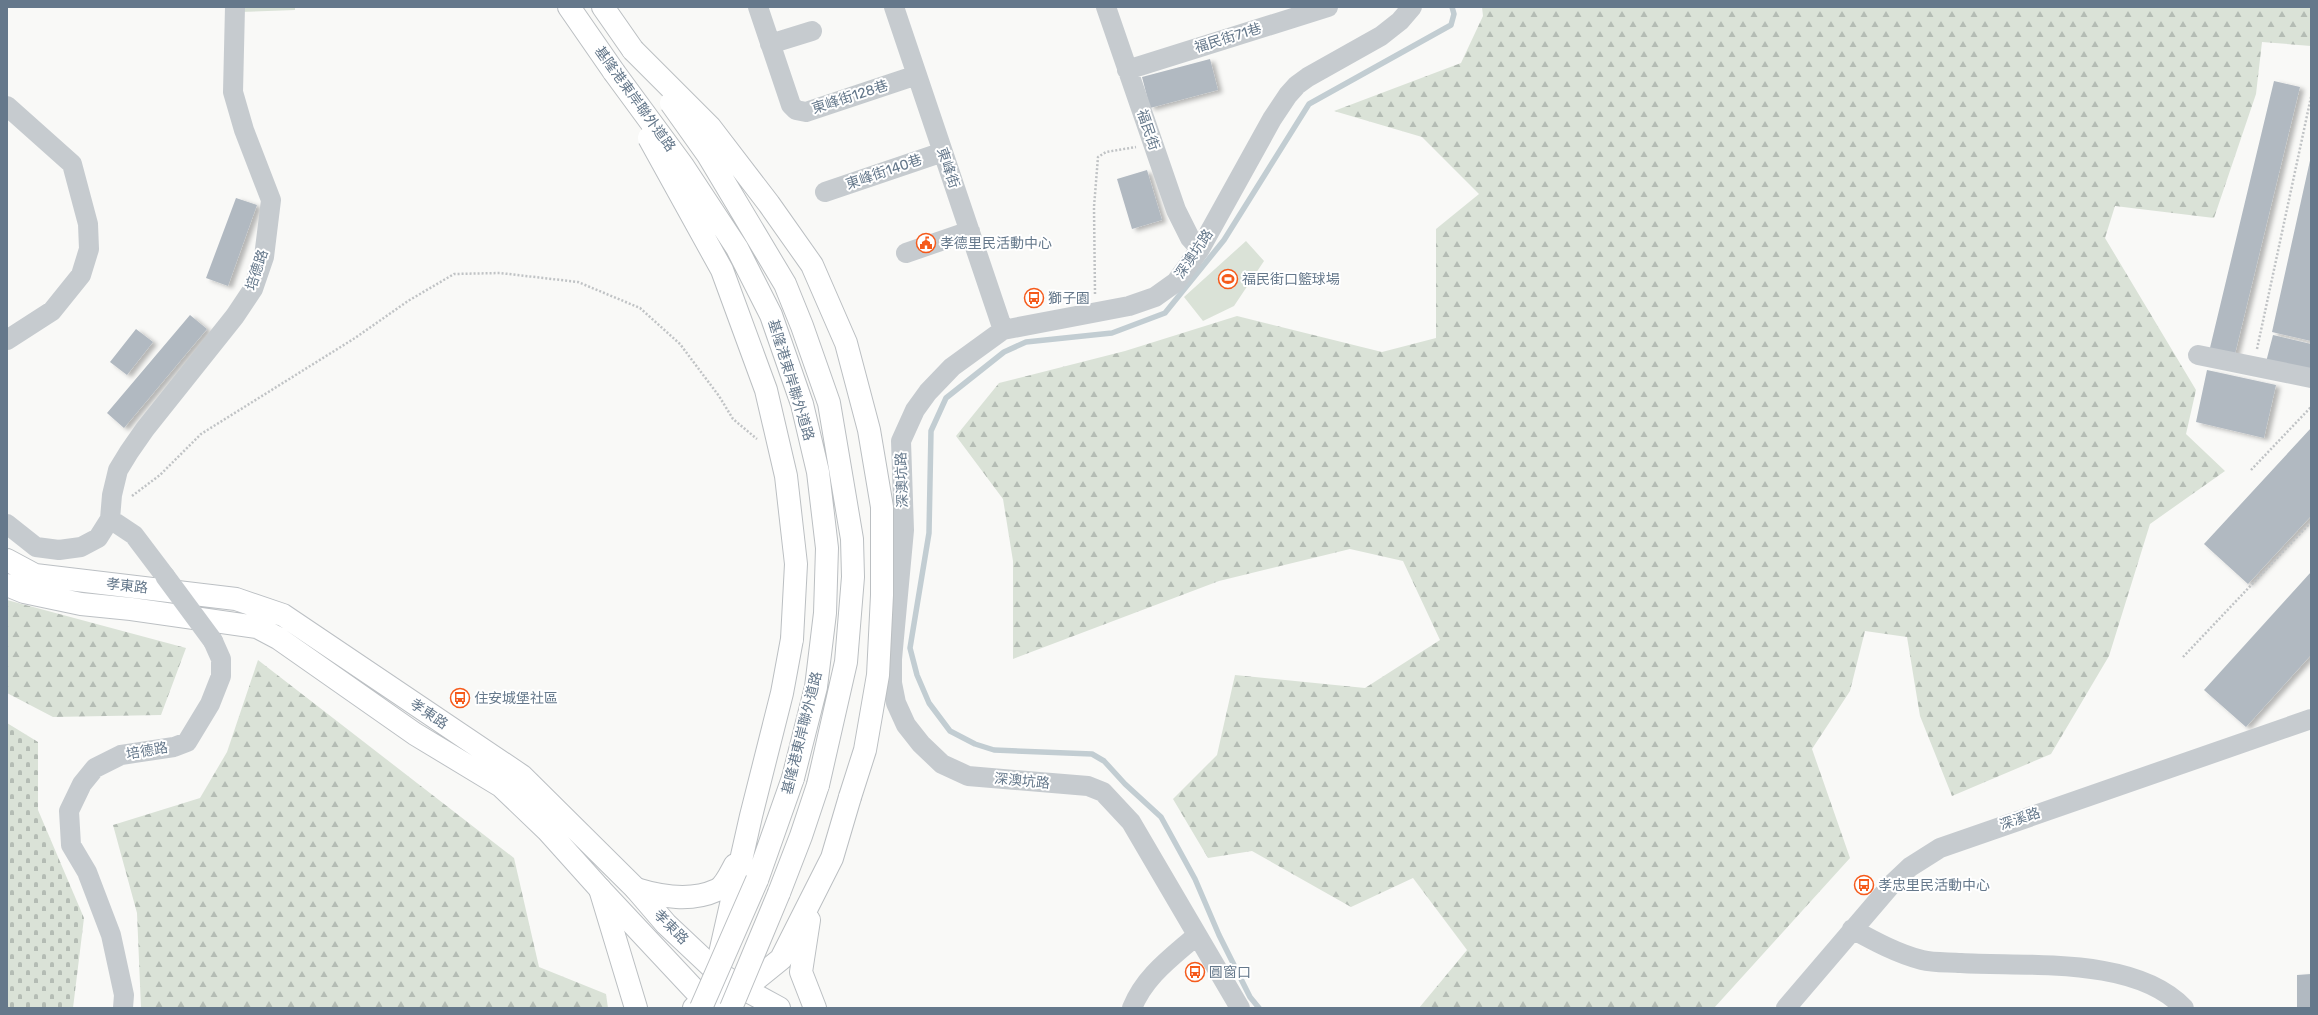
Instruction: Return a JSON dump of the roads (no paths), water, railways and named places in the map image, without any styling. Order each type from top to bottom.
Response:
[{"type":"main road","name":"基隆港東岸聯外道路","points":[[568,7],[683,166],[737,248],[771,315],[802,404],[818,472],[828,548],[825,613],[816,687],[793,778],[757,880],[718,1003]]},
{"type":"main road","name":"基隆港東岸聯外道路","points":[[603,7],[708,155],[785,284],[802,326],[829,402],[852,539],[853,576],[846,662],[818,784],[801,836],[779,894],[718,1003]]},
{"type":"main road","points":[[633,50],[710,127],[769,204],[812,265],[846,343],[870,430],[882,507],[882,595],[878,675],[864,750],[832,858],[808,924],[801,972],[815,1008]]},
{"type":"main road","points":[[614,72],[722,270],[766,390],[786,476],[796,564],[792,639],[782,692],[751,816],[716,971],[718,1003]]},
{"type":"main road","name":"孝東路","points":[[7,560],[34,575],[236,599],[283,615],[522,776],[636,889],[666,924],[716,971]]},
{"type":"main road","name":"孝東路","points":[[7,585],[24,592],[81,604],[130,608],[257,627],[278,638],[415,734],[501,786],[547,830],[600,890],[718,1003],[779,1008]]},
{"type":"main road","points":[[636,889],[662,897],[686,898],[718,890],[730,876],[739,856],[751,816]]},
{"type":"main road","points":[[718,1003],[781,959],[832,858]]},
{"type":"main road","points":[[600,890],[636,1008]]},
{"type":"street","name":"培德路","points":[[7,524],[36,547],[59,550],[81,548],[98,538],[110,519],[112,495],[118,470],[145,429],[236,316],[253,289],[264,257],[271,200],[244,130],[233,92],[235,7]]},
{"type":"street","name":"東峰街128巷","points":[[758,7],[791,105],[796,110],[806,112],[917,75]]},
{"type":"street","name":"東峰街","points":[[894,7],[1003,330]]},
{"type":"street","name":"福民街","points":[[1106,7],[1176,210],[1190,238],[1200,249]]},
{"type":"street","name":"福民街71巷","points":[[1127,70],[1328,7]]},
{"type":"street","name":"深澳坑路","points":[[1240,1008],[1196,936],[1131,822],[1103,792],[1088,786],[968,776],[942,764],[921,744],[906,725],[896,703],[892,683],[892,660],[904,530],[901,441],[915,410],[928,392],[952,367],[1003,330],[1129,306],[1155,297],[1176,282],[1200,249],[1272,119],[1288,95],[1297,85],[1308,77],[1380,36],[1400,20],[1412,7]]},
{"type":"street","points":[[770,44],[812,31]]},
{"type":"street","points":[[7,106],[72,164],[88,224],[89,249],[81,275],[52,311],[7,340]]},
{"type":"street","name":"東峰街140巷","points":[[825,192],[943,152]]},
{"type":"street","points":[[906,253],[970,231]]},
{"type":"street","points":[[2198,355],[2311,378]]},
{"type":"street","name":"培德路","points":[[110,519],[134,535],[214,640],[221,659],[221,676],[210,704],[187,742],[174,747],[121,755],[95,768],[82,784],[69,811],[71,845],[86,872],[111,935],[124,995],[123,1008]]},
{"type":"street","name":"深溪路","points":[[1786,1008],[1892,884],[1910,866],[1940,848],[2311,719]]},
{"type":"street","points":[[1852,929],[1878,943],[1922,960],[1997,965],[2079,966],[2128,977],[2172,995],[2184,1008]]},
{"type":"street","points":[[1132,1008],[1142,988],[1156,971],[1196,936]]},
{"type":"waterway","points":[[1259,1008],[1250,997],[1219,935],[1195,879],[1161,817],[1125,784],[1104,761],[1092,754],[994,750],[975,744],[950,731],[929,703],[917,675],[910,648],[929,533],[931,431],[946,398],[1004,352],[1026,342],[1112,333],[1165,313],[1224,240],[1309,104],[1451,25],[1454,14],[1452,7]]},
{"type":"place","name":"孝德里民活動中心","points":[[926,243]]},
{"type":"place","name":"福民街口籃球場","points":[[1228,279]]},
{"type":"place","name":"獅子園","points":[[1034,298]]},
{"type":"place","name":"住安城堡社區","points":[[460,698]]},
{"type":"place","name":"孝忠里民活動中心","points":[[1864,885]]},
{"type":"place","name":"圓窗口","points":[[1195,972]]}]
